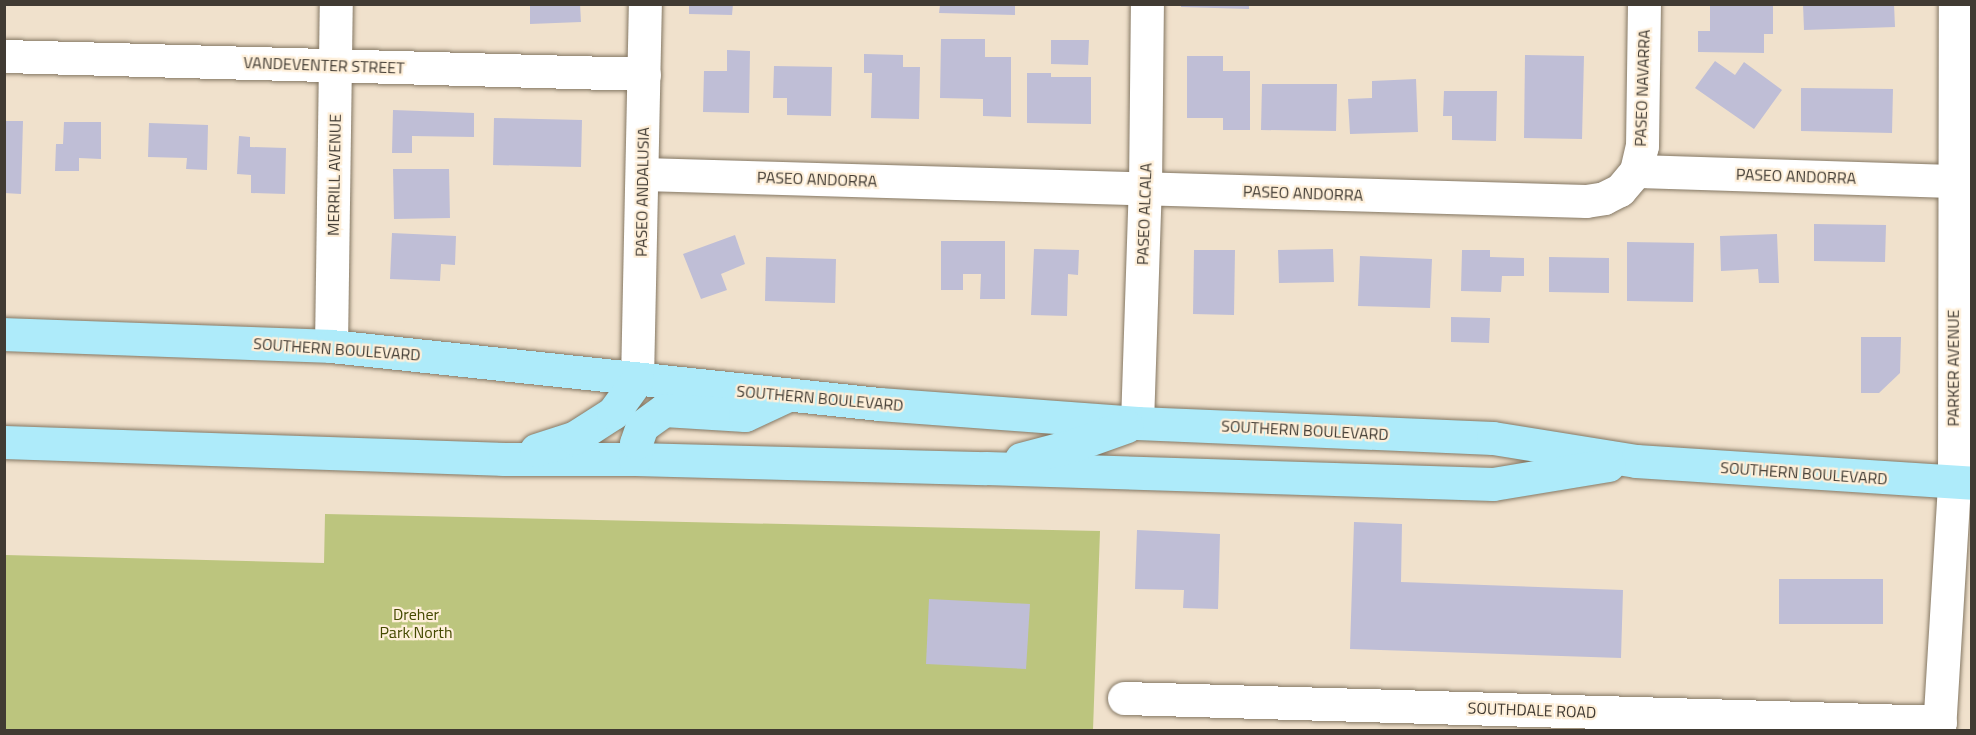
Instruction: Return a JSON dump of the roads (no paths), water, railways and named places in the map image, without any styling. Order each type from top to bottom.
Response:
[{"type":"main road","name":"SOUTHERN BOULEVARD","points":[[4,334],[331,346],[488,361],[786,396],[1137,423],[1493,438],[1636,461],[1963,483]]},
{"type":"main road","points":[[505,459],[574,438],[613,413],[637,380]]},
{"type":"main road","points":[[635,459],[636,443],[642,426],[664,410],[745,415],[786,396]]},
{"type":"main road","points":[[986,468],[1074,445],[1137,423]]},
{"type":"main road","name":"SOUTHERN BOULEVARD","points":[[4,442],[505,459],[635,459],[1493,484],[1636,461]]},
{"type":"street","name":"MERRILL AVENUE","points":[[331,346],[336,4]]},
{"type":"street","name":"PASEO ANDALUSIA","points":[[637,380],[645,4]]},
{"type":"street","name":"PASEO ALCALA","points":[[1137,423],[1145,188],[1147,4]]},
{"type":"street","name":"PASEO NAVARRA","points":[[1636,171],[1642,146],[1644,4]]},
{"type":"street","name":"PARKER AVENUE","points":[[1939,726],[1963,483],[1953,181],[1962,111],[1955,4]]},
{"type":"street","name":"VANDEVENTER STREET","points":[[4,56],[644,74]]},
{"type":"street","name":"PASEO ANDORRA","points":[[643,174],[1586,201],[1604,198],[1620,189],[1636,171],[1953,181]]},
{"type":"street","name":"SOUTHDALE ROAD","points":[[1124,698],[1939,726]]},
{"type":"park label","name":"Dreher Park North","points":[[416,623]]}]
